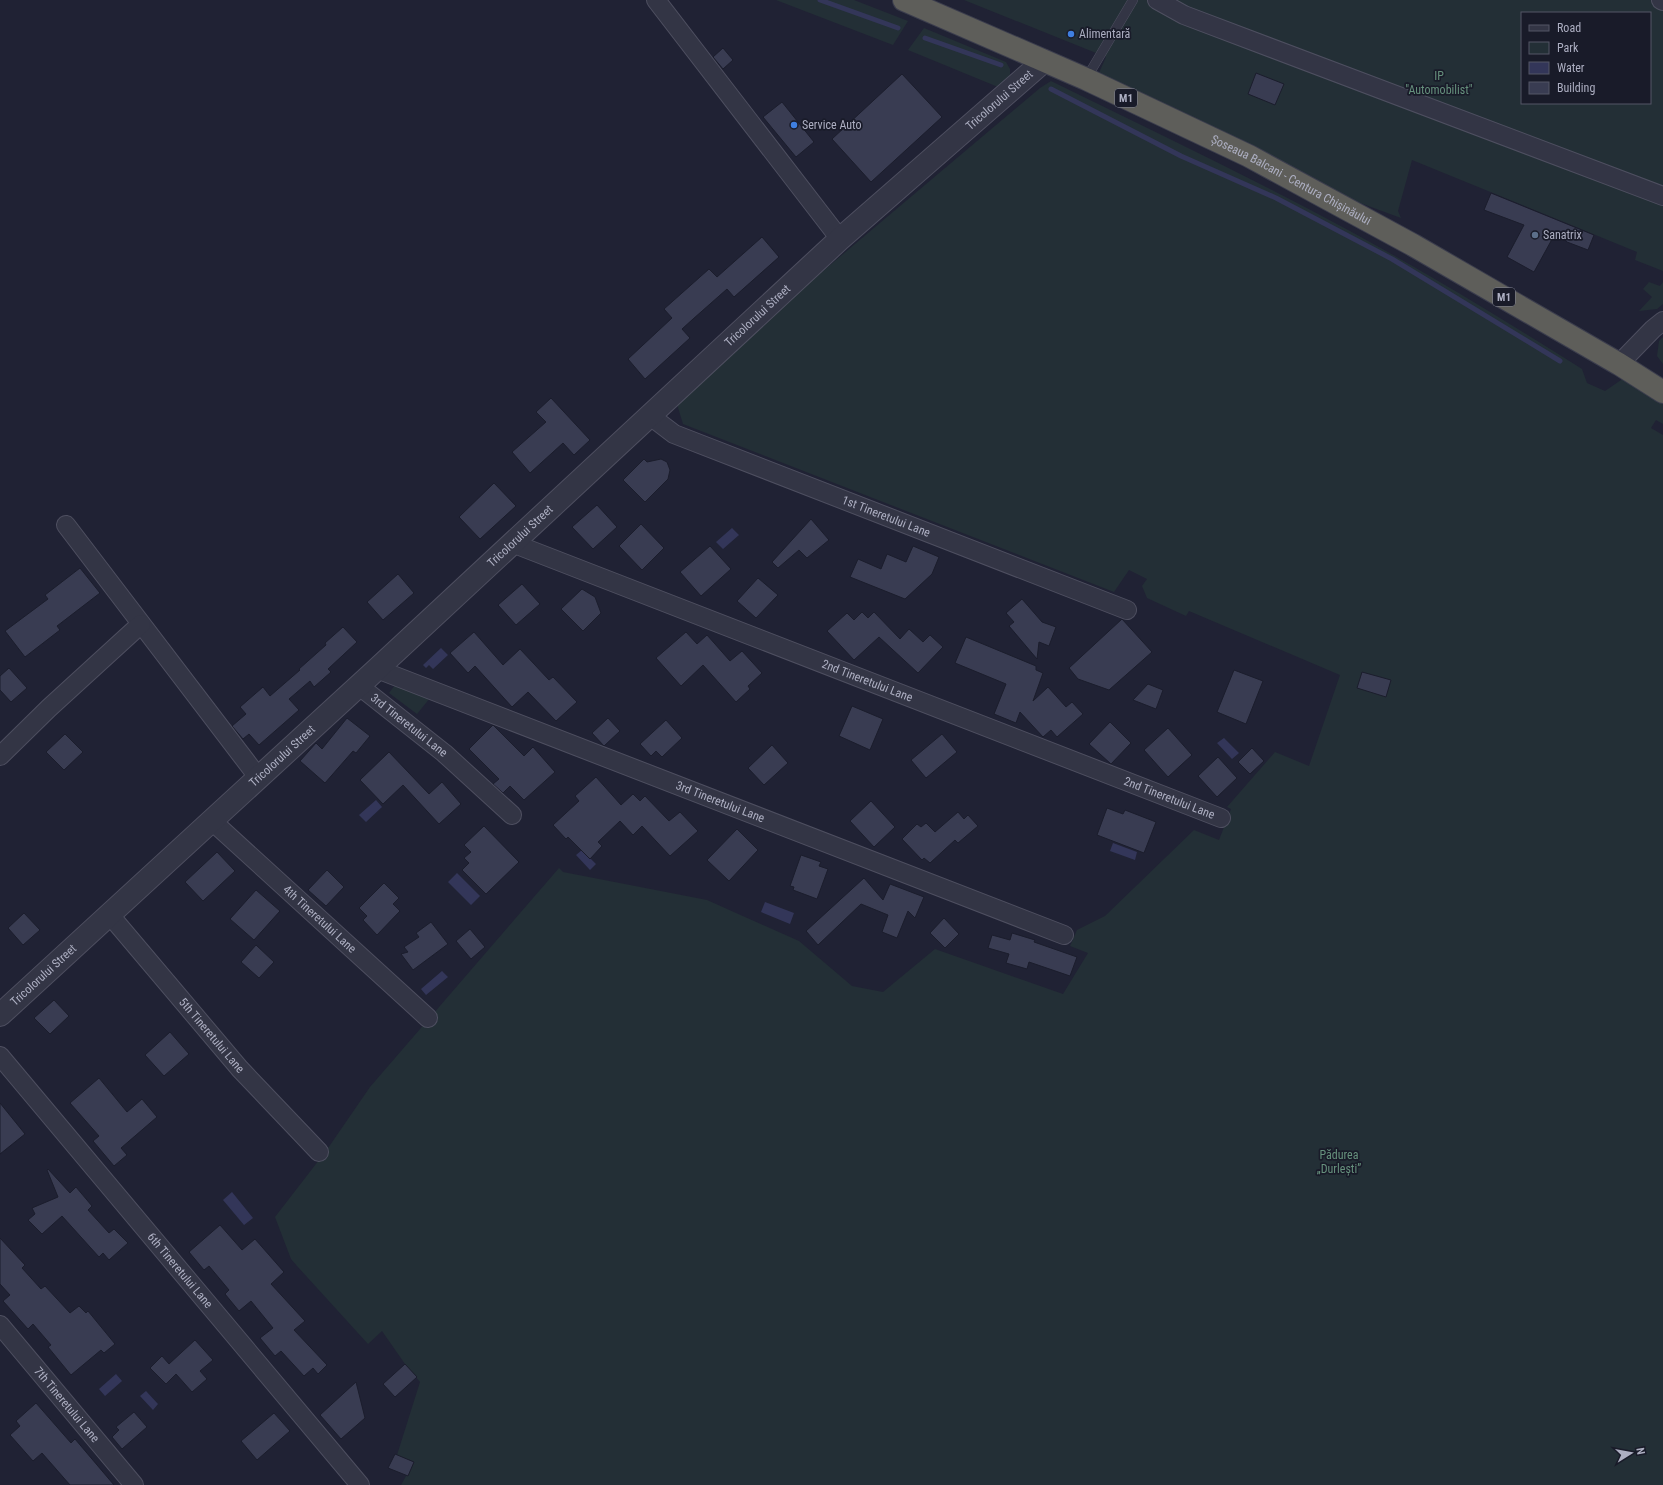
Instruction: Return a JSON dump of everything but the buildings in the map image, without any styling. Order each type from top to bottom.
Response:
[{"type":"highway","name":"Șoseaua Balcani - Centura Chișinăului","points":[[904,0],[1086,79],[1249,156],[1478,282],[1619,364],[1663,392]]},
{"type":"street","points":[[656,0],[840,239]]},
{"type":"street","points":[[1157,0],[1184,15],[1663,196]]},
{"type":"street","name":"Tricolorului Street","points":[[0,1015],[377,669],[840,239],[1044,61]]},
{"type":"street","points":[[1619,364],[1653,328],[1663,321]]},
{"type":"street","name":"1st Tineretului Lane","points":[[649,415],[674,434],[1127,610]]},
{"type":"street","points":[[66,525],[258,777]]},
{"type":"street","name":"2nd Tineretului Lane","points":[[512,542],[1221,818]]},
{"type":"street","points":[[0,756],[49,708],[141,624]]},
{"type":"street","name":"3rd Tineretului Lane","points":[[377,669],[1064,935]]},
{"type":"street","name":"3rd Tineretului Lane","points":[[358,685],[444,753],[512,815]]},
{"type":"street","name":"4th Tineretului Lane","points":[[211,820],[428,1018]]},
{"type":"street","name":"5th Tineretului Lane","points":[[109,914],[240,1069],[318,1152]]},
{"type":"street","name":"6th Tineretului Lane","points":[[0,1056],[360,1485]]},
{"type":"street","name":"7th Tineretului Lane","points":[[0,1325],[134,1485]]},
{"type":"lane","points":[[1086,79],[1133,0]]},
{"type":"green space","points":[[776,0],[854,0],[908,21],[893,45]]},
{"type":"green space","name":"IP \"Automobilist\"","points":[[964,0],[1663,0],[1663,271],[1635,260],[1637,252],[1412,160],[1398,211],[1401,218],[1352,200],[1098,75],[1106,57]]},
{"type":"green space","points":[[924,28],[1006,62],[1010,69],[1010,78],[998,87],[908,50]]},
{"type":"green space","name":"Pădurea „Durlești”","points":[[1051,81],[1239,173],[1380,247],[1525,333],[1582,369],[1587,383],[1605,391],[1624,378],[1663,404],[1663,424],[1656,420],[1651,428],[1663,435],[1663,1485],[401,1485],[414,1462],[397,1455],[420,1382],[405,1364],[382,1331],[368,1344],[297,1266],[291,1259],[275,1217],[326,1151],[370,1087],[559,868],[563,872],[707,900],[799,941],[852,986],[883,992],[935,949],[1063,994],[1088,953],[1070,946],[1077,930],[1105,916],[1194,830],[1219,840],[1231,809],[1227,807],[1275,752],[1309,766],[1340,675],[1189,611],[1186,616],[1147,598],[1142,586],[1147,579],[1129,570],[1114,592],[683,424],[676,401],[734,346],[1040,88]]},
{"type":"green space","points":[[1649,282],[1660,286],[1663,282],[1663,304],[1657,309],[1639,311],[1652,297],[1643,289]]},
{"type":"green space","points":[[1663,337],[1663,364],[1657,356],[1659,341]]},
{"type":"green space","points":[[395,685],[430,698],[417,714],[389,693]]},
{"type":"water","points":[[732,528],[739,535],[723,549],[716,542]]},
{"type":"water","points":[[441,648],[448,655],[433,669],[429,665],[426,668],[423,665]]},
{"type":"water","points":[[1224,738],[1239,753],[1232,759],[1217,743]]},
{"type":"water","points":[[376,800],[382,807],[366,822],[359,815]]},
{"type":"water","points":[[1113,843],[1137,852],[1135,860],[1110,851]]},
{"type":"water","points":[[582,850],[596,864],[590,870],[576,855]]},
{"type":"water","points":[[457,873],[480,896],[471,905],[448,882]]},
{"type":"water","points":[[765,902],[794,913],[790,924],[761,912]]},
{"type":"water","points":[[442,971],[448,977],[426,995],[421,989]]},
{"type":"water","points":[[232,1192],[253,1218],[244,1225],[223,1200]]},
{"type":"water","points":[[116,1374],[122,1381],[105,1396],[99,1389]]},
{"type":"water","points":[[146,1391],[158,1404],[153,1410],[140,1396]]},
{"type":"waterway","points":[[820,0],[898,28]]},
{"type":"waterway","points":[[925,38],[1001,65]]},
{"type":"waterway","points":[[1051,89],[1181,156],[1276,198],[1392,259],[1560,361]]},
{"type":"place","name":"Alimentară","points":[[1071,34]]},
{"type":"place","name":"Service Auto","points":[[794,125]]},
{"type":"place","name":"Sanatrix","points":[[1535,235]]}]
